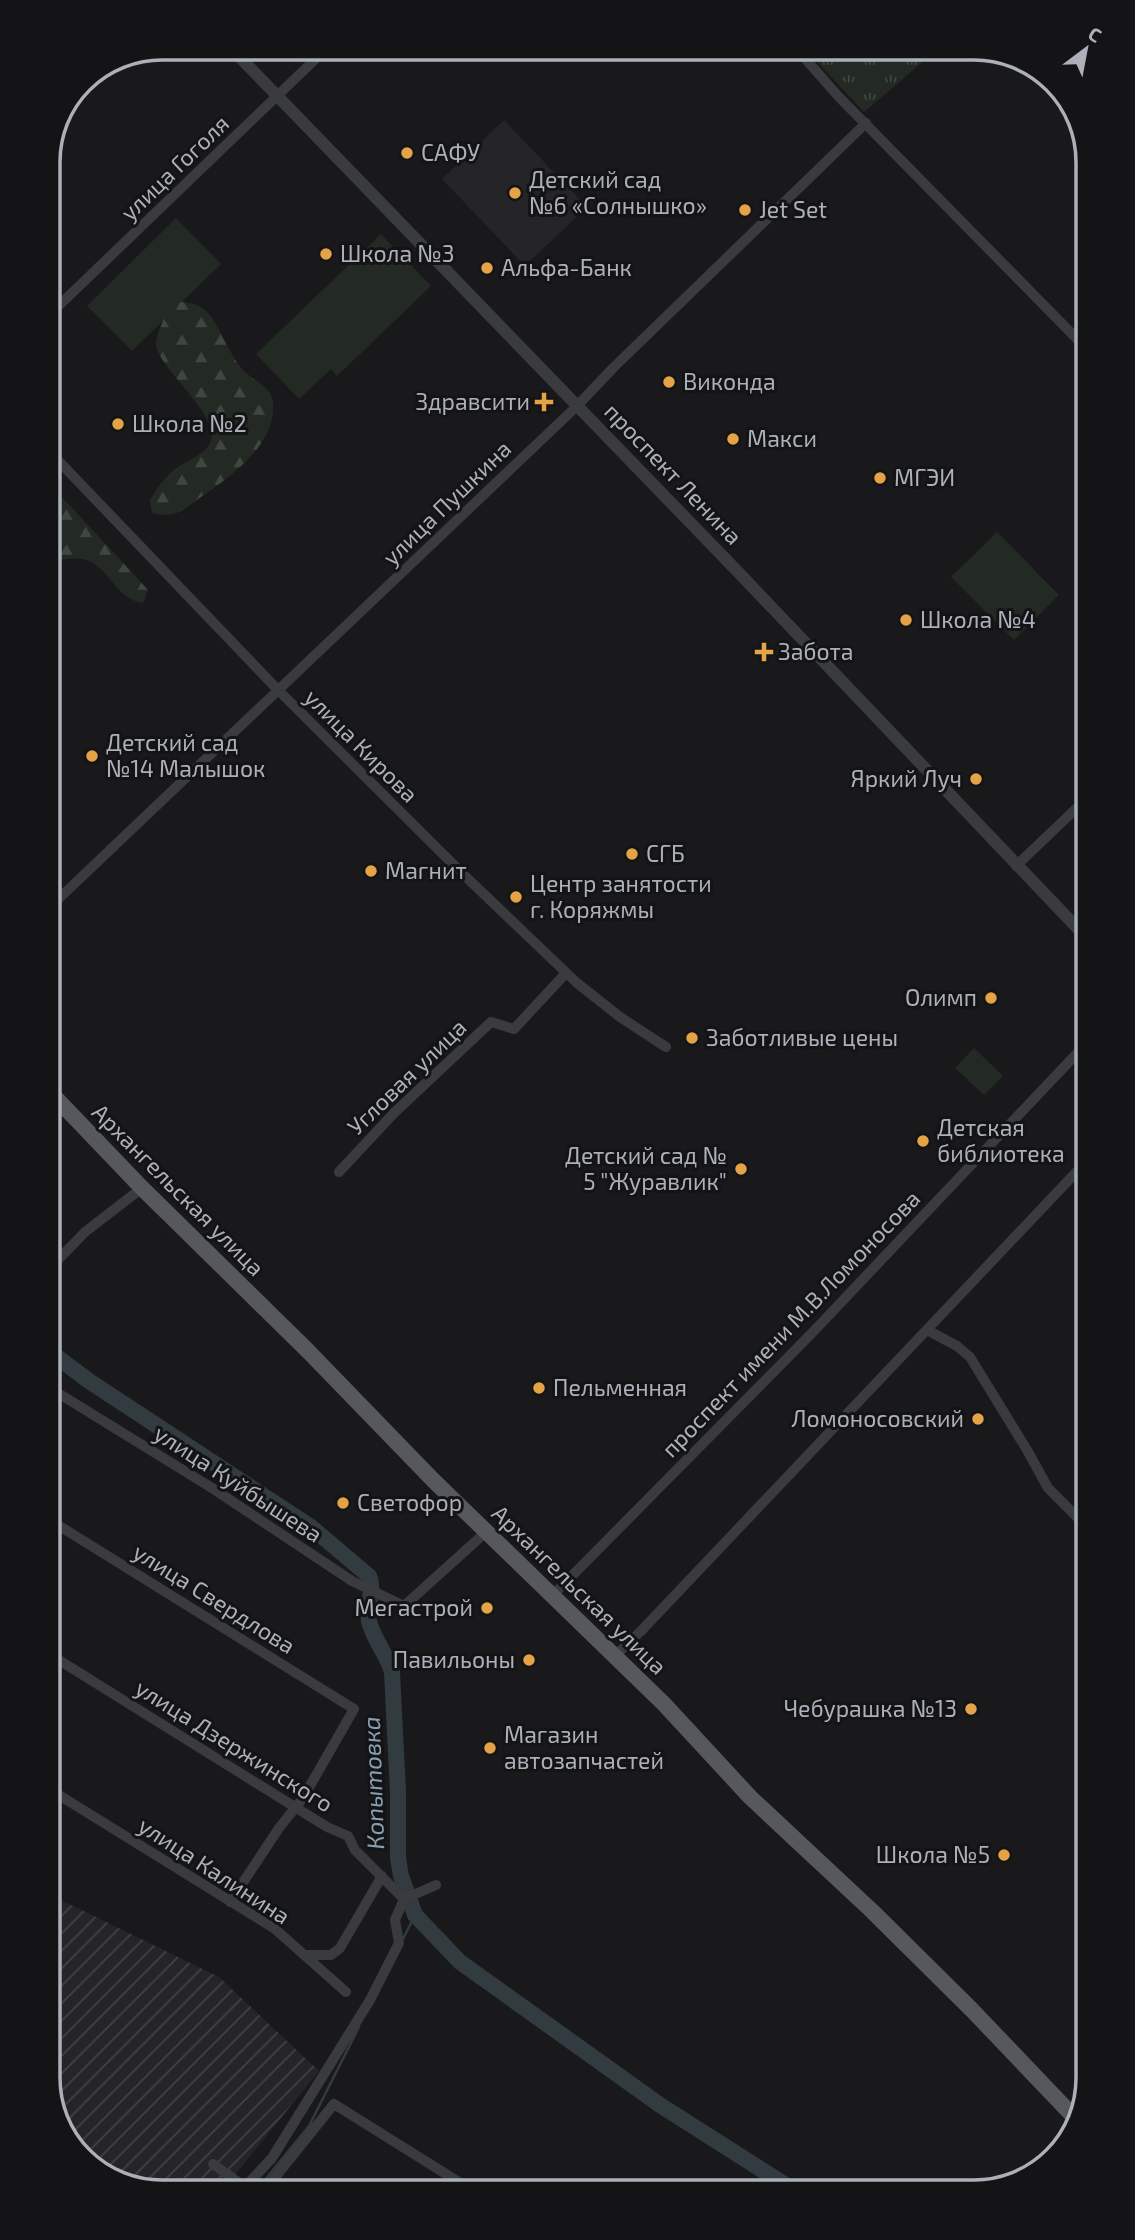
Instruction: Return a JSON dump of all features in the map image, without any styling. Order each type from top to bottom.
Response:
[{"type":"main road","name":"Архангельская улица","points":[[60,1102],[486,1532],[664,1704],[750,1797],[872,1911],[972,2010],[1070,2113]]},
{"type":"street","name":"проспект Ленина","points":[[242,59],[731,564],[1076,927]]},
{"type":"street","name":"улица Гоголя","points":[[60,305],[316,59]]},
{"type":"street","points":[[807,60],[1076,338]]},
{"type":"street","name":"улица Пушкина","points":[[60,896],[577,406],[866,123]]},
{"type":"street","name":"улица Кирова","points":[[60,462],[278,690],[457,868],[566,973],[620,1017],[666,1047]]},
{"type":"street","points":[[1016,866],[1076,809]]},
{"type":"street","name":"Угловая улица","points":[[339,1172],[394,1113],[491,1022],[514,1029],[566,973]]},
{"type":"street","name":"проспект имени М.В.Ломоносова","points":[[553,1595],[812,1333],[1076,1054]]},
{"type":"street","points":[[615,1656],[1076,1172]]},
{"type":"street","points":[[59,1258],[85,1232],[142,1188]]},
{"type":"street","points":[[926,1330],[957,1346],[970,1357],[1048,1488],[1076,1516]]},
{"type":"street","name":"улица Куйбышева","points":[[59,1394],[352,1581],[404,1606],[486,1532]]},
{"type":"street","name":"улица Свердлова","points":[[59,1526],[354,1709],[309,1788],[295,1807]]},
{"type":"street","name":"улица Дзержинского","points":[[59,1660],[327,1827],[348,1836],[355,1850],[404,1899]]},
{"type":"street","name":"улица Калинина","points":[[59,1795],[275,1929],[346,1992]]},
{"type":"street","points":[[230,1902],[295,1807]]},
{"type":"street","points":[[304,1955],[331,1955],[341,1948],[383,1877]]},
{"type":"street","points":[[252,2180],[272,2158],[370,2000],[399,1943],[395,1920],[404,1899],[436,1885]]},
{"type":"street","points":[[274,2179],[334,2104],[456,2180]]},
{"type":"street","points":[[213,2164],[235,2180]]},
{"type":"shaded area","name":"Детский сад №6 «Солнышко»","points":[[504,120],[587,207],[525,266],[442,179]]},
{"type":"shaded area","points":[[59,1899],[219,1977],[319,2071],[231,2180],[141,2179],[105,2163],[80,2141],[67,2118],[61,2099]]},
{"type":"green space","points":[[815,60],[925,60],[864,112]]},
{"type":"green space","points":[[176,218],[221,264],[132,351],[87,306]]},
{"type":"green space","points":[[381,234],[431,286],[337,376],[331,369],[299,399],[256,354]]},
{"type":"green space","points":[[180,302],[199,306],[210,316],[242,369],[269,392],[273,403],[272,418],[260,445],[238,469],[184,509],[163,515],[152,513],[150,500],[153,495],[174,470],[206,449],[212,434],[200,408],[168,367],[156,344],[168,308]]},
{"type":"green space","points":[[60,495],[148,590],[143,603],[127,597],[100,568],[88,560],[60,560]]},
{"type":"green space","points":[[997,532],[1059,595],[1014,640],[951,577]]},
{"type":"green space","points":[[974,1048],[1003,1076],[984,1095],[955,1068]]},
{"type":"waterway","name":"Копытовка","points":[[59,1359],[311,1527],[369,1576],[369,1621],[392,1672],[398,1792],[398,1858],[401,1876],[415,1915],[460,1962],[660,2105],[778,2180]]},
{"type":"waterway","points":[[403,1939],[415,1915]]},
{"type":"waterway","points":[[265,2180],[309,2126],[359,2027]]},
{"type":"place","name":"САФУ","points":[[407,153]]},
{"type":"place","name":"Детский сад №6 «Солнышко»","points":[[515,193]]},
{"type":"place","name":"Jet Set","points":[[745,210]]},
{"type":"place","name":"Школа №3","points":[[326,254]]},
{"type":"place","name":"Альфа-Банк","points":[[487,268]]},
{"type":"place","name":"Виконда","points":[[669,382]]},
{"type":"place","name":"Здравсити","points":[[544,402]]},
{"type":"place","name":"Школа №2","points":[[118,424]]},
{"type":"place","name":"Макси","points":[[733,439]]},
{"type":"place","name":"МГЭИ","points":[[880,478]]},
{"type":"place","name":"Школа №4","points":[[906,620]]},
{"type":"place","name":"Забота","points":[[764,652]]},
{"type":"place","name":"Детский сад №14 Малышок","points":[[92,756]]},
{"type":"place","name":"Яркий Луч","points":[[976,779]]},
{"type":"place","name":"СГБ","points":[[632,854]]},
{"type":"place","name":"Магнит","points":[[371,871]]},
{"type":"place","name":"Центр занятости г. Коряжмы","points":[[516,897]]},
{"type":"place","name":"Олимп","points":[[991,998]]},
{"type":"place","name":"Заботливые цены","points":[[692,1038]]},
{"type":"place","name":"Детская библиотека","points":[[923,1141]]},
{"type":"place","name":"Детский сад № 5 \"Журавлик\"","points":[[741,1169]]},
{"type":"place","name":"Пельменная","points":[[539,1388]]},
{"type":"place","name":"Ломоносовский","points":[[978,1419]]},
{"type":"place","name":"Светофор","points":[[343,1503]]},
{"type":"place","name":"Мегастрой","points":[[487,1608]]},
{"type":"place","name":"Павильоны","points":[[529,1660]]},
{"type":"place","name":"Чебурашка №13","points":[[971,1709]]},
{"type":"place","name":"Магазин автозапчастей","points":[[490,1748]]},
{"type":"place","name":"Школа №5","points":[[1004,1855]]}]
